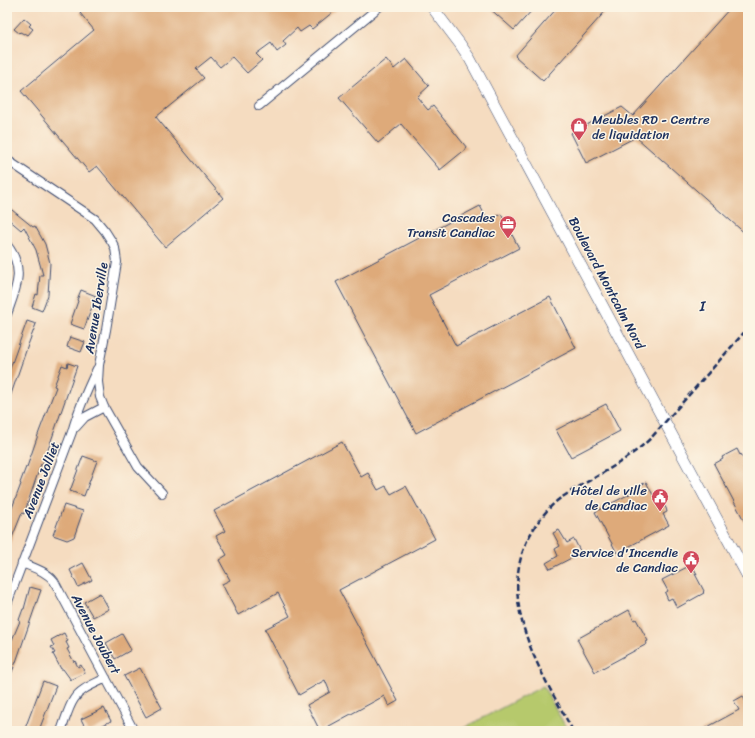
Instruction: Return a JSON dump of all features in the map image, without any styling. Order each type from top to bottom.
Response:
[{"type":"street","points":[[259,106],[379,7]]},
{"type":"street","name":"Boulevard Montcalm Nord","points":[[432,7],[470,59],[748,577]]},
{"type":"street","name":"Avenue Iberville","points":[[7,160],[94,219],[105,231],[115,248],[116,262],[106,330],[99,365],[98,388],[104,407],[138,468],[162,493]]},
{"type":"street","points":[[7,245],[12,251],[18,270],[18,282],[7,314]]},
{"type":"street","name":"Avenue Jolliet","points":[[7,604],[72,432],[78,412],[99,365]]},
{"type":"street","name":"Avenue Jolliet","points":[[72,432],[82,419],[104,407]]},
{"type":"street","name":"Avenue Joubert","points":[[22,564],[43,571],[54,581],[134,731]]},
{"type":"street","points":[[61,731],[72,703],[77,696],[85,689],[106,678]]},
{"type":"green space","points":[[543,686],[568,731],[458,731]]},
{"type":"building","points":[[87,7],[339,7],[312,29],[309,26],[300,32],[297,28],[283,41],[286,45],[277,52],[271,43],[256,54],[262,60],[247,73],[232,57],[220,67],[211,57],[196,69],[204,78],[156,117],[223,198],[165,247],[97,166],[89,172],[21,91],[94,30],[80,13]]},
{"type":"building","points":[[488,7],[535,7],[514,30]]},
{"type":"building","points":[[558,7],[609,7],[543,81],[515,56]]},
{"type":"building","points":[[731,7],[748,7],[748,236],[636,137],[586,163],[571,133],[622,107],[633,116]]},
{"type":"building","points":[[24,18],[31,24],[29,26],[33,29],[28,35],[25,33],[19,33],[14,29]]},
{"type":"building","points":[[386,59],[394,69],[406,59],[429,86],[417,97],[428,110],[433,106],[467,148],[440,170],[401,124],[378,143],[339,98]]},
{"type":"building","points":[[7,206],[33,227],[35,226],[45,244],[50,263],[48,295],[42,311],[32,307],[36,294],[38,295],[40,275],[43,275],[36,250],[24,227],[21,230],[7,218]]},
{"type":"building","points":[[480,206],[488,221],[501,214],[519,248],[429,295],[456,346],[550,297],[576,348],[416,433],[336,282]]},
{"type":"building","points":[[81,290],[96,296],[84,329],[70,324]]},
{"type":"building","points":[[27,321],[36,324],[7,403],[7,377]]},
{"type":"building","points":[[70,337],[85,342],[81,352],[67,347]]},
{"type":"building","points":[[68,363],[77,366],[24,514],[22,513],[7,550],[7,516],[9,516],[21,484],[20,483],[56,387],[54,386],[62,365],[67,367]]},
{"type":"building","points":[[606,404],[620,431],[571,457],[556,430]]},
{"type":"building","points":[[342,442],[361,477],[368,473],[378,490],[386,486],[391,494],[406,486],[435,539],[339,590],[398,701],[389,706],[384,696],[320,731],[307,705],[330,692],[325,680],[299,695],[265,629],[290,616],[278,593],[238,615],[222,584],[230,580],[219,560],[227,555],[216,536],[225,531],[214,511]]},
{"type":"building","points":[[737,449],[748,467],[748,528],[714,464],[723,459],[722,457]]},
{"type":"building","points":[[83,456],[97,461],[84,496],[70,491]]},
{"type":"building","points":[[646,482],[659,506],[663,504],[666,508],[667,512],[663,514],[669,525],[617,553],[595,512],[641,488],[639,486]]},
{"type":"building","points":[[64,505],[83,511],[74,537],[67,540],[53,535]]},
{"type":"building","points":[[559,530],[567,543],[574,539],[581,553],[550,569],[546,563],[558,556],[555,549],[560,546],[553,533]]},
{"type":"building","points":[[83,563],[92,580],[78,587],[70,570]]},
{"type":"building","points":[[691,565],[697,574],[695,574],[704,593],[677,608],[672,598],[668,600],[665,593],[668,591],[662,580]]},
{"type":"building","points":[[30,587],[41,590],[7,684],[7,651],[20,621],[19,620],[24,609]]},
{"type":"building","points":[[100,593],[109,609],[93,617],[84,602]]},
{"type":"building","points":[[629,610],[634,620],[636,619],[648,641],[646,642],[647,644],[595,672],[577,639]]},
{"type":"building","points":[[64,633],[68,641],[66,642],[69,648],[67,649],[74,662],[75,661],[78,667],[81,665],[85,673],[71,680],[63,669],[61,669],[51,647],[54,646],[51,640]]},
{"type":"building","points":[[122,634],[131,650],[115,659],[106,643]]},
{"type":"building","points":[[140,668],[162,708],[146,717],[124,676]]},
{"type":"building","points":[[43,681],[56,686],[39,731],[24,731]]},
{"type":"building","points":[[743,696],[748,707],[748,731],[700,731],[739,710],[734,701]]},
{"type":"building","points":[[104,708],[111,721],[91,731],[87,731],[81,719]]},
{"type":"railway","points":[[573,731],[537,663],[520,615],[517,590],[519,566],[527,541],[540,519],[558,500],[624,460],[651,438],[748,328]]},
{"type":"place","name":"Meubles RD - Centre de liquidation","points":[[579,141]]},
{"type":"place","name":"Cascades Transit Candiac","points":[[508,239]]},
{"type":"place","name":"Hôtel de ville de Candiac","points":[[660,512]]},
{"type":"place","name":"Service d'Incendie de Candiac","points":[[691,574]]},
{"type":"district","name":"I","points":[[703,306]]}]
